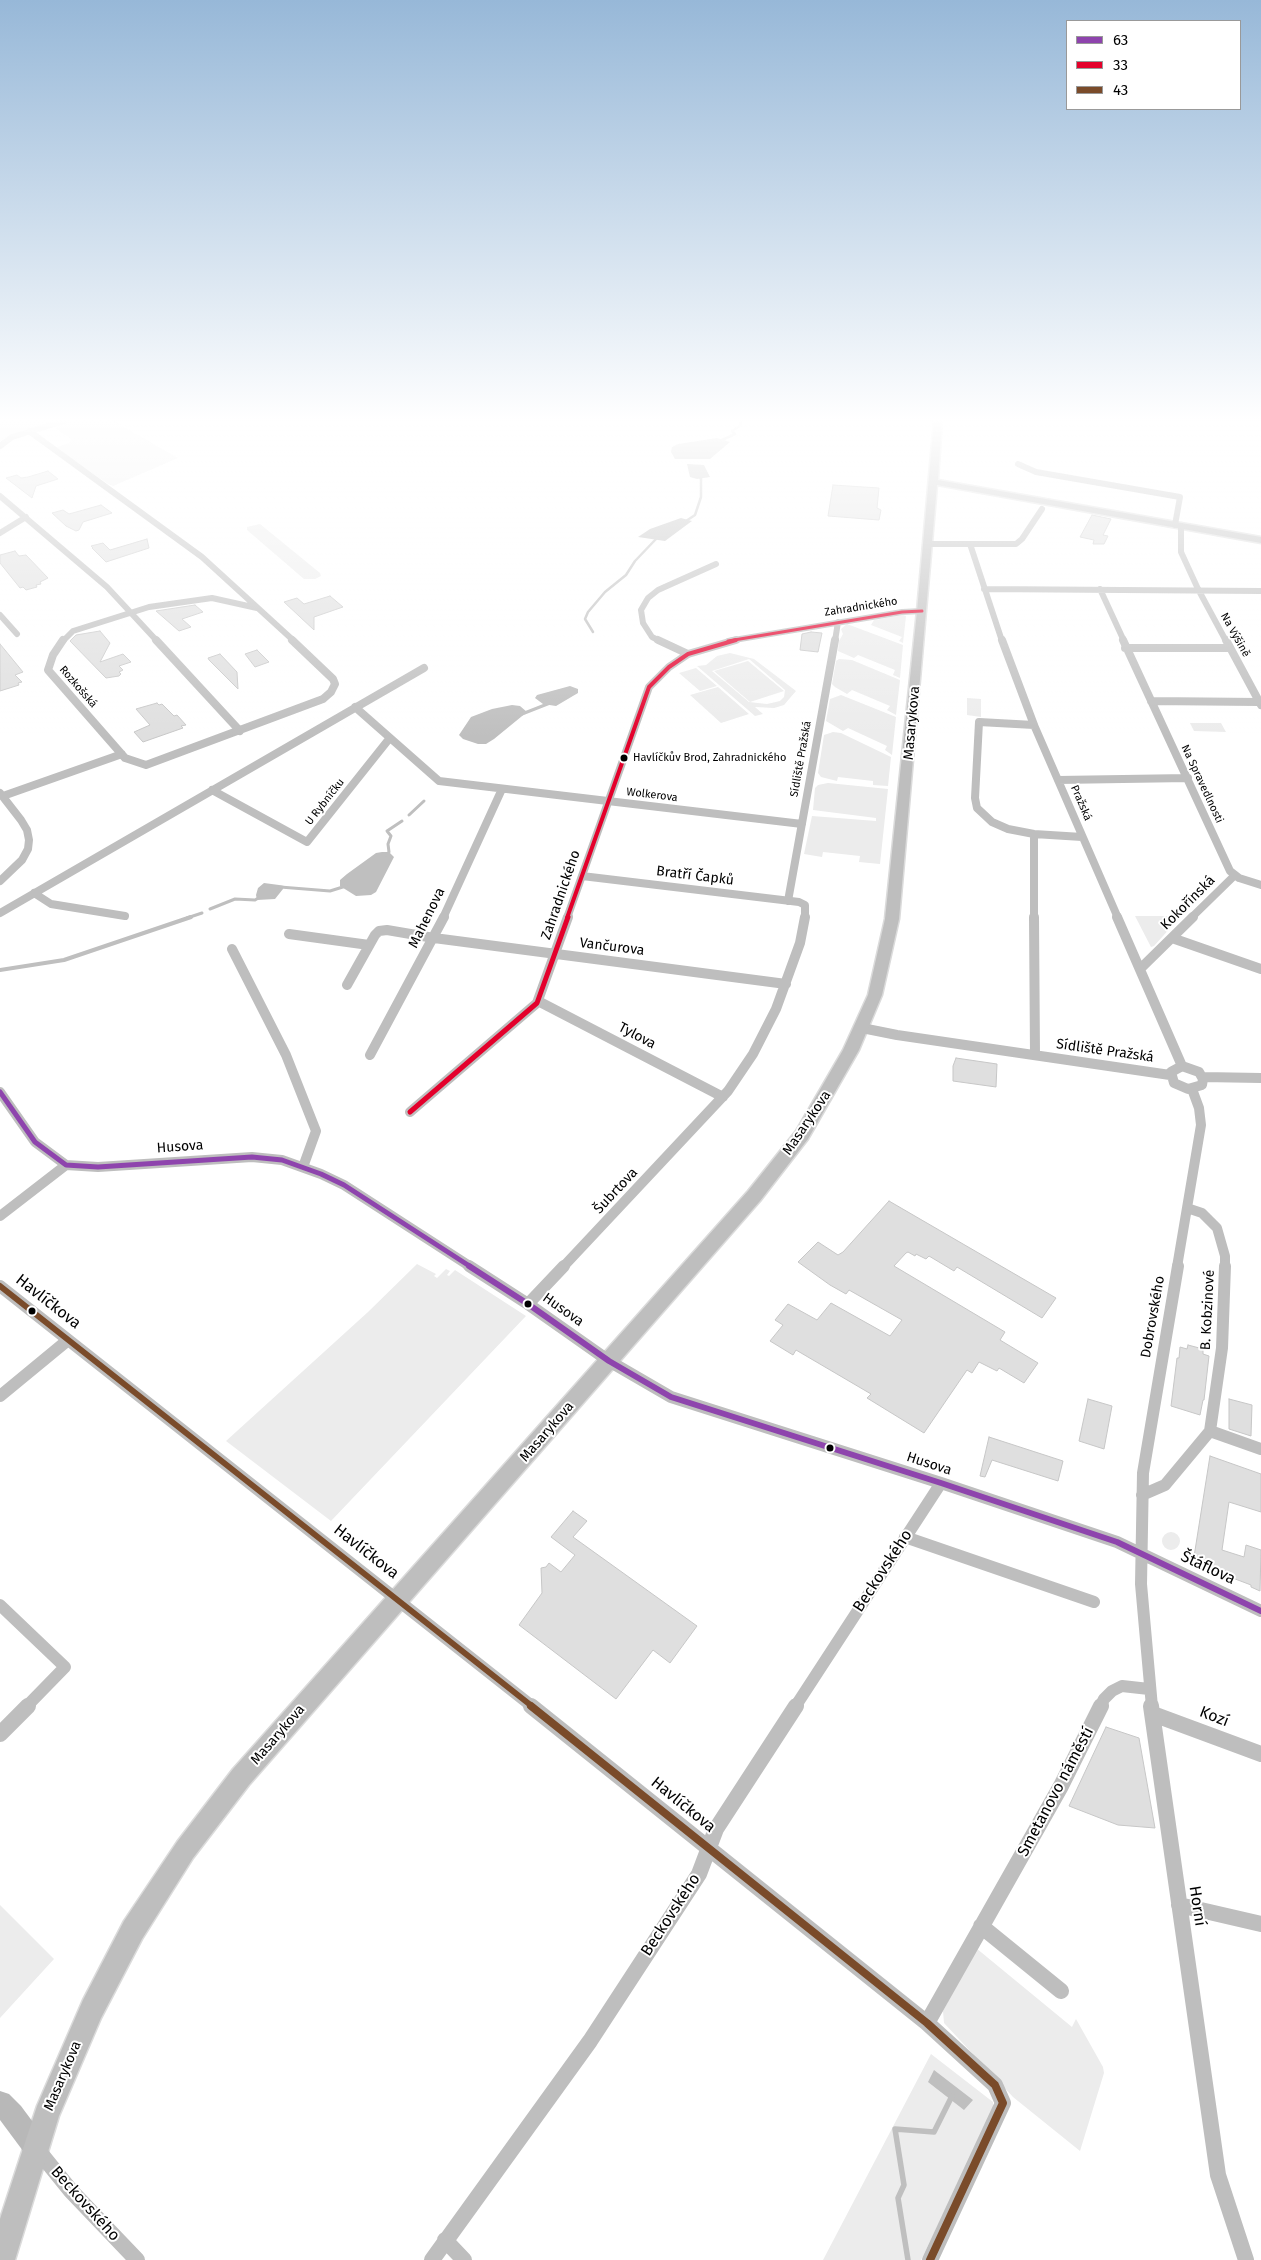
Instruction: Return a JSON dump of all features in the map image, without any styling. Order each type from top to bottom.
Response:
[{"type":"main road","points":[[928,544],[930,525]]},
{"type":"main road","points":[[1181,525],[1261,540]]},
{"type":"main road","name":"Masarykova","points":[[0,2260],[46,2115],[92,2009],[133,1930],[202,1826],[235,1784],[397,1599],[754,1196],[788,1153],[830,1090],[862,1028],[878,985],[892,919],[928,544]]},
{"type":"main road","points":[[0,2103],[12,2115],[35,2146]]},
{"type":"street","points":[[0,532],[11,525]]},
{"type":"street","points":[[36,525],[107,587],[240,731]]},
{"type":"street","name":"Rozkošská","points":[[160,525],[202,556],[333,679],[334,684],[332,692],[323,699],[158,762],[146,765],[135,763],[122,754],[48,670],[53,655],[64,639],[73,632],[149,607],[212,598],[257,608]]},
{"type":"street","points":[[928,544],[1009,545],[1020,541],[1030,525]]},
{"type":"street","name":"Na Výšině","points":[[1178,525],[1181,552],[1229,648],[1258,691],[1260,704]]},
{"type":"street","name":"Pražská","points":[[970,544],[1011,667],[1034,725],[1182,1066]]},
{"type":"street","points":[[688,654],[652,637],[643,623],[641,610],[648,598],[658,590],[716,564]]},
{"type":"street","points":[[984,589],[1198,589],[1261,591]]},
{"type":"street","name":"Na Spravedlnosti","points":[[1100,589],[1234,876]]},
{"type":"street","name":"Zahradnického","points":[[410,1112],[530,1010],[538,1001],[649,687],[669,667],[688,654],[728,641],[905,611],[922,611]]},
{"type":"street","points":[[0,615],[16,634]]},
{"type":"street","name":"Sídliště Pražská","points":[[788,901],[838,622]]},
{"type":"street","points":[[1126,648],[1229,648]]},
{"type":"street","points":[[0,913],[424,668]]},
{"type":"street","points":[[1151,701],[1260,704]]},
{"type":"street","points":[[355,707],[389,739]]},
{"type":"street","points":[[1034,725],[979,722],[975,798],[980,813],[992,822],[1008,829],[1034,834],[1082,837]]},
{"type":"street","name":"Wolkerova","points":[[389,739],[439,781],[802,824]]},
{"type":"street","name":"U Rybníčku","points":[[212,790],[307,842],[389,739]]},
{"type":"street","points":[[0,880],[22,860],[28,849],[29,840],[27,830],[21,820],[1,794],[122,754]]},
{"type":"street","points":[[1058,780],[1188,778]]},
{"type":"street","name":"Mahenova","points":[[370,1055],[434,938],[502,789]]},
{"type":"street","name":"Sídliště Pražská","points":[[1034,834],[1035,1055]]},
{"type":"street","name":"Bratří Čapků","points":[[582,876],[788,901],[805,905],[806,910],[800,943],[786,984]]},
{"type":"street","name":"Kokořínská","points":[[1140,969],[1234,876],[1261,885]]},
{"type":"street","points":[[34,893],[52,904],[125,916]]},
{"type":"street","name":"Vančurova","points":[[369,945],[379,931],[387,930],[434,938],[786,984]]},
{"type":"street","points":[[289,934],[369,945],[347,985]]},
{"type":"street","points":[[1172,938],[1261,969]]},
{"type":"street","points":[[232,949],[286,1054],[316,1131],[303,1167]]},
{"type":"street","points":[[723,1097],[753,1054],[776,1009],[786,984]]},
{"type":"street","name":"Tylova","points":[[538,1001],[723,1097]]},
{"type":"street","name":"Sídliště Pražská","points":[[862,1028],[897,1035],[1170,1075]]},
{"type":"street","points":[[1203,1077],[1202,1085],[1192,1089],[1177,1085],[1170,1075],[1174,1069],[1182,1066],[1193,1069],[1203,1077],[1261,1078]]},
{"type":"street","name":"Dobrovského","points":[[1142,1553],[1142,1495],[1147,1443],[1202,1125],[1199,1108],[1192,1089]]},
{"type":"street","points":[[0,1092],[35,1142],[66,1165],[0,1216]]},
{"type":"street","name":"Šubrtova","points":[[528,1304],[723,1097]]},
{"type":"street","name":"Husova","points":[[66,1165],[98,1167],[252,1157],[282,1160],[303,1167],[344,1185],[528,1304],[609,1360],[680,1401],[941,1483],[1117,1542],[1142,1553]]},
{"type":"street","name":"B. Kobzinové","points":[[1187,1208],[1202,1213],[1217,1228],[1225,1256],[1222,1348],[1210,1431]]},
{"type":"street","name":"Havlíčkova","points":[[0,1286],[397,1599],[927,2023],[995,2085],[1003,2103],[930,2260]]},
{"type":"street","points":[[0,1396],[68,1340]]},
{"type":"street","points":[[1142,1495],[1164,1485],[1210,1431],[1261,1449]]},
{"type":"street","name":"Beckovského","points":[[432,2260],[590,2041],[699,1874],[716,1829],[941,1483]]},
{"type":"street","points":[[905,1537],[1094,1602]]},
{"type":"street","name":"Štáflova","points":[[1142,1553],[1261,1611]]},
{"type":"street","name":"Horní","points":[[1142,1553],[1148,1689],[1218,2175],[1246,2260]]},
{"type":"street","points":[[0,1605],[65,1667],[0,1734]]},
{"type":"street","name":"Smetanovo náměstí","points":[[927,2023],[1061,1786],[1104,1700],[1112,1691],[1122,1686],[1148,1689]]},
{"type":"street","name":"Kozí","points":[[1152,1714],[1184,1724],[1261,1754]]},
{"type":"street","points":[[1179,1905],[1261,1924]]},
{"type":"street","points":[[982,1926],[1061,1991]]},
{"type":"street","name":"Beckovského","points":[[35,2146],[71,2191],[137,2260]]},
{"type":"street","points":[[445,2240],[464,2260]]},
{"type":"shaded area","points":[[262,525],[320,573],[321,576],[315,579],[304,579],[247,530],[247,527]]},
{"type":"shaded area","points":[[660,525],[686,525],[665,541],[638,537],[650,529]]},
{"type":"shaded area","points":[[906,616],[903,643],[899,641],[902,637],[871,625],[874,620]]},
{"type":"shaded area","points":[[847,624],[903,645],[900,678],[893,675],[895,670],[858,655],[854,658],[838,651],[839,641],[843,634],[841,629]]},
{"type":"shaded area","points":[[730,653],[754,659],[796,691],[784,705],[774,708],[755,707],[763,714],[755,716],[697,666],[706,665],[717,656]],"holes":[[[749,659],[785,690],[784,697],[780,701],[767,704],[749,702],[712,671]]]},
{"type":"shaded area","points":[[839,659],[852,660],[900,680],[896,715],[887,710],[890,706],[852,690],[847,694],[835,687],[832,684],[836,661]]},
{"type":"shaded area","points":[[748,661],[784,691],[750,702],[714,671]]},
{"type":"shaded area","points":[[696,668],[717,686],[700,691],[679,673]]},
{"type":"shaded area","points":[[570,686],[578,689],[578,693],[556,706],[543,704],[535,698],[537,695]]},
{"type":"shaded area","points":[[718,687],[749,714],[721,723],[690,695]]},
{"type":"shaded area","points":[[841,695],[896,717],[892,755],[885,750],[887,746],[848,728],[843,731],[826,721],[830,699]]},
{"type":"shaded area","points":[[967,698],[981,699],[981,717],[967,715]]},
{"type":"shaded area","points":[[512,705],[520,706],[527,712],[486,744],[478,744],[463,739],[459,735],[471,717],[492,709]]},
{"type":"shaded area","points":[[1190,723],[1221,723],[1226,732],[1194,731]]},
{"type":"shaded area","points":[[833,732],[841,733],[891,757],[888,786],[873,785],[873,781],[838,777],[837,781],[821,777],[818,773],[824,735]]},
{"type":"shaded area","points":[[828,783],[888,789],[880,864],[859,862],[860,856],[823,852],[822,857],[804,854],[812,816],[876,821],[876,818],[813,810],[815,788],[818,785]]},
{"type":"shaded area","points":[[389,852],[394,857],[376,892],[371,895],[356,896],[340,886],[340,880],[347,874],[376,853]]},
{"type":"shaded area","points":[[264,883],[284,886],[275,899],[257,900],[258,888]]},
{"type":"shaded area","points":[[1135,916],[1181,916],[1151,947]]},
{"type":"shaded area","points":[[417,1264],[436,1274],[434,1276],[437,1278],[446,1269],[450,1271],[447,1275],[449,1276],[455,1270],[526,1316],[331,1521],[226,1441],[368,1312]]},
{"type":"shaded area","points":[[1171,1532],[1177,1535],[1180,1541],[1177,1547],[1171,1550],[1165,1547],[1162,1541],[1165,1535]]},
{"type":"shaded area","points":[[0,1905],[54,1959],[0,2018]]},
{"type":"shaded area","points":[[976,1948],[1072,2027],[1076,2019],[1103,2067],[1104,2073],[1080,2151],[1013,2097],[944,2023],[943,2011]]},
{"type":"shaded area","points":[[931,2054],[993,2102],[993,2110],[921,2260],[823,2260]]},
{"type":"shaded area","points":[[934,2070],[973,2100],[964,2110],[928,2082]]},
{"type":"building","points":[[65,525],[81,525],[76,531]]},
{"type":"building","points":[[1086,525],[1108,525],[1103,535],[1108,536],[1104,544],[1093,544],[1094,540],[1080,537]]},
{"type":"building","points":[[147,539],[149,548],[106,562],[91,546],[103,543],[110,550]]},
{"type":"building","points":[[15,551],[19,556],[26,555],[48,578],[40,582],[41,584],[36,585],[37,587],[26,590],[23,587],[20,588],[0,563],[0,555]]},
{"type":"building","points":[[330,596],[343,607],[314,617],[314,630],[284,602],[297,598],[304,604]]},
{"type":"building","points":[[195,605],[203,612],[182,619],[191,627],[179,631],[156,611]]},
{"type":"building","points":[[100,631],[110,643],[100,662],[123,654],[131,662],[119,666],[123,670],[119,672],[121,674],[119,676],[106,678],[70,641],[76,635]]},
{"type":"building","points":[[811,632],[822,633],[818,652],[800,650],[802,634]]},
{"type":"building","points":[[0,644],[23,672],[15,675],[22,682],[18,683],[19,685],[0,691]]},
{"type":"building","points":[[257,650],[269,662],[255,667],[245,654]]},
{"type":"building","points":[[220,654],[237,672],[238,689],[208,658]]},
{"type":"building","points":[[157,703],[159,705],[162,704],[174,716],[177,715],[186,725],[181,726],[183,728],[143,742],[134,732],[150,725],[136,709]]},
{"type":"building","points":[[956,1058],[997,1064],[996,1087],[953,1081],[953,1066]]},
{"type":"building","points":[[889,1201],[1056,1298],[1042,1318],[957,1267],[954,1271],[929,1256],[926,1259],[916,1254],[915,1256],[908,1252],[906,1253],[894,1266],[1005,1332],[1000,1340],[1038,1363],[1024,1383],[999,1368],[997,1371],[979,1362],[972,1373],[967,1370],[924,1433],[867,1398],[871,1394],[796,1350],[793,1355],[770,1341],[783,1325],[775,1320],[788,1304],[817,1320],[831,1303],[890,1336],[902,1320],[849,1290],[846,1294],[798,1262],[818,1242],[838,1255],[843,1252]]},
{"type":"building","points":[[1188,1345],[1203,1349],[1203,1354],[1209,1356],[1204,1400],[1200,1415],[1171,1406],[1180,1347],[1187,1349]]},
{"type":"building","points":[[1088,1399],[1112,1406],[1104,1449],[1079,1441]]},
{"type":"building","points":[[1229,1399],[1252,1405],[1251,1436],[1229,1429]]},
{"type":"building","points":[[989,1437],[1063,1461],[1058,1481],[992,1460],[985,1477],[980,1476]]},
{"type":"building","points":[[1210,1456],[1261,1474],[1261,1512],[1229,1502],[1222,1550],[1244,1557],[1246,1545],[1261,1550],[1260,1591],[1251,1587],[1251,1585],[1193,1563]]},
{"type":"building","points":[[573,1511],[587,1521],[573,1537],[697,1626],[670,1663],[653,1650],[616,1699],[519,1625],[542,1593],[541,1568],[546,1567],[549,1563],[561,1572],[575,1555],[551,1537]]},
{"type":"building","points":[[1106,1727],[1139,1738],[1155,1828],[1118,1825],[1069,1806]]},
{"type":"waterway","points":[[593,632],[585,619],[588,612],[605,592],[626,575],[635,561],[656,539]]},
{"type":"waterway","points":[[522,714],[550,703]]},
{"type":"waterway","points":[[409,815],[424,801]]},
{"type":"waterway","points":[[386,855],[389,852],[388,844],[391,836],[387,831],[402,821]]},
{"type":"waterway","points":[[280,887],[330,891],[346,886]]},
{"type":"waterway","points":[[210,909],[235,899],[255,900],[260,897]]},
{"type":"waterway","points":[[187,918],[202,913]]},
{"type":"waterway","points":[[0,970],[64,960],[191,917]]},
{"type":"waterway","points":[[908,2260],[898,2198],[904,2185],[895,2129],[934,2132],[952,2096]]},
{"type":"transit line","name":"33","points":[[410,1112],[537,1003],[649,687],[669,667],[688,654],[728,641],[902,612],[922,611]]},
{"type":"transit line","name":"63","points":[[0,1092],[35,1142],[66,1165],[98,1167],[252,1157],[282,1160],[321,1174],[344,1185],[528,1304],[609,1361],[671,1397],[941,1483],[1117,1542],[1261,1611]]},
{"type":"transit line","name":"43","points":[[0,1286],[413,1611],[927,2023],[995,2085],[1003,2103],[930,2260]]},
{"type":"place","name":"Havlíčkův Brod, Zahradnického","points":[[624,758]]}]
